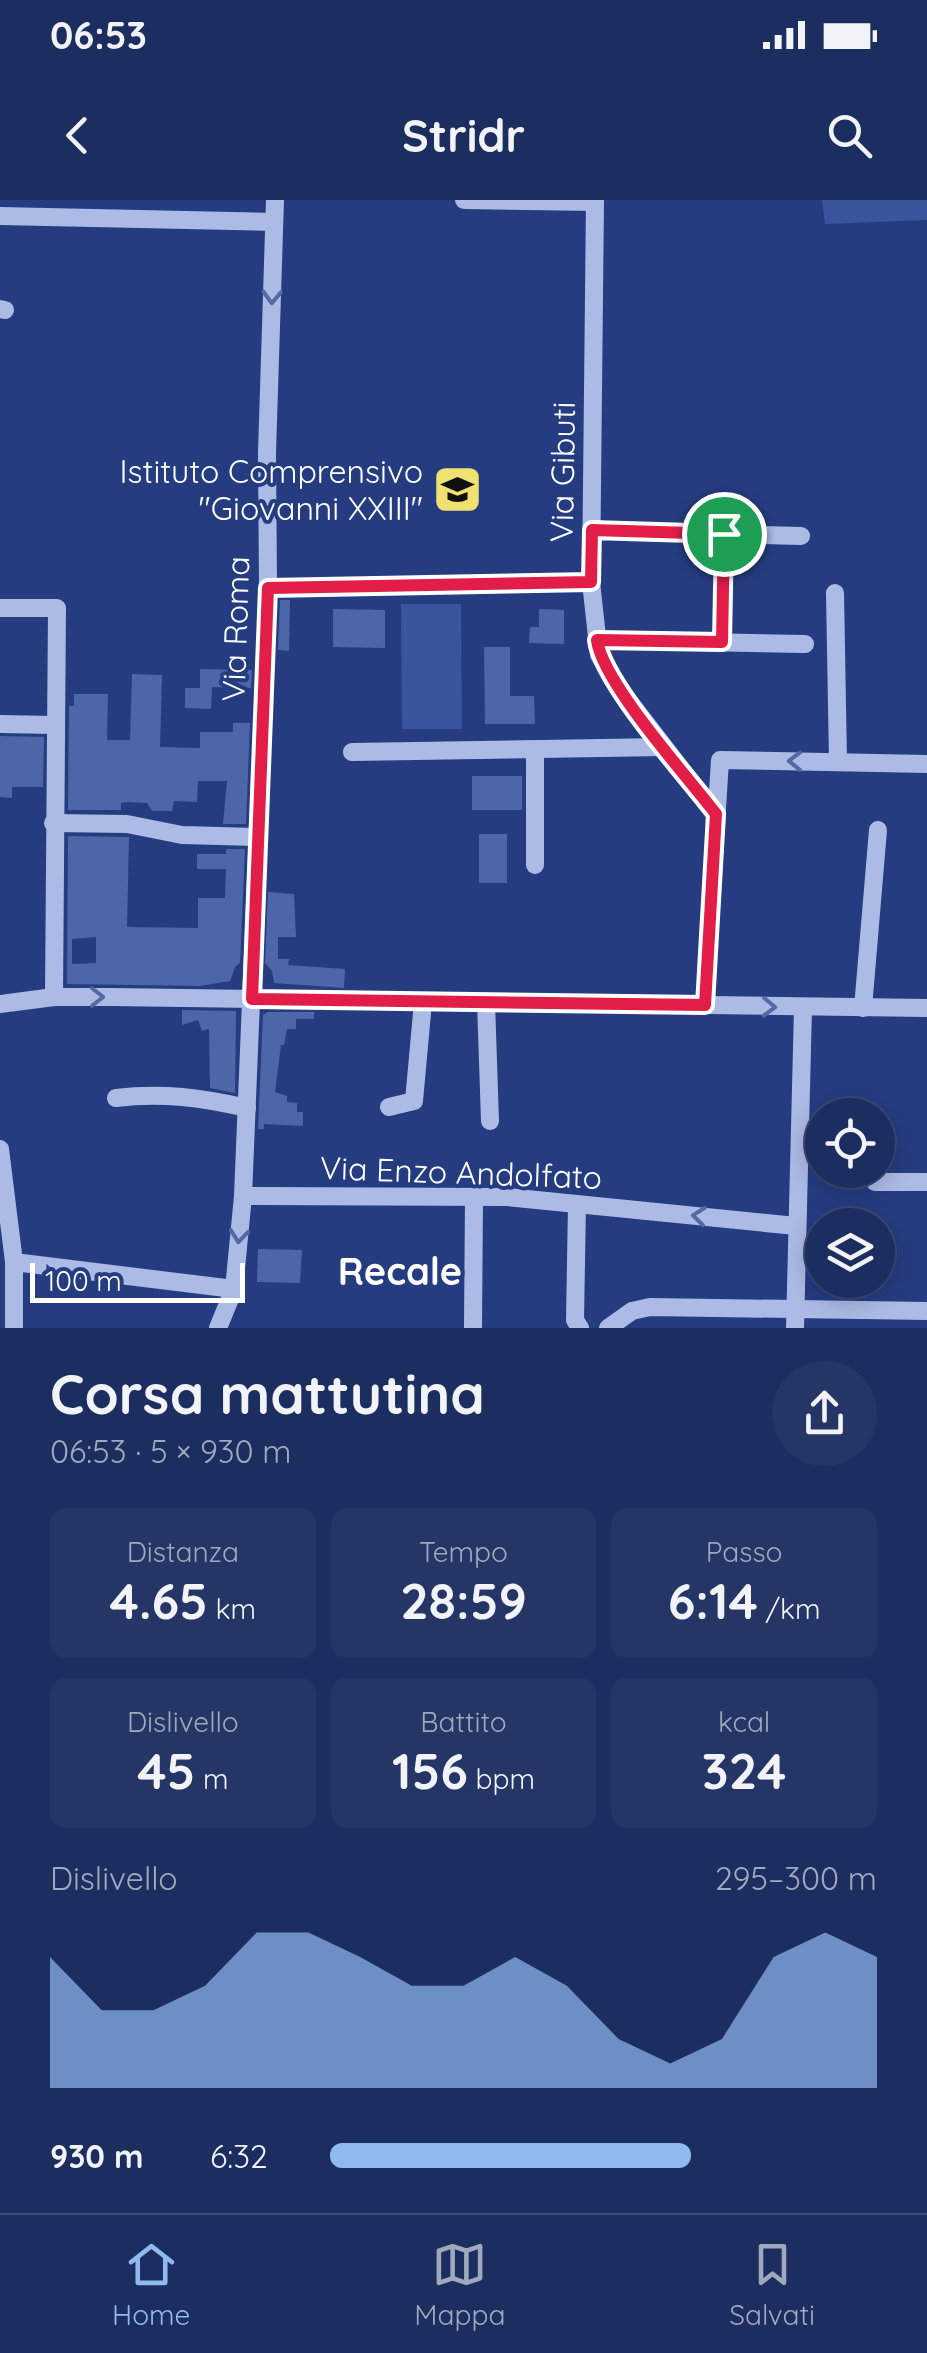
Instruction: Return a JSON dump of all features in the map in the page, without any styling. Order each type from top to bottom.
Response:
[{"type":"street","name":"Via Roma","points":[[218,1328],[234,1289],[243,1196],[268,588],[267,454],[274,200]]},
{"type":"street","points":[[464,200],[595,201]]},
{"type":"street","name":"Via Gibuti","points":[[595,201],[591,582],[599,655],[618,687],[716,814]]},
{"type":"street","points":[[0,216],[274,222]]},
{"type":"street","points":[[592,530],[801,536]]},
{"type":"street","points":[[722,642],[724,534]]},
{"type":"street","points":[[268,588],[591,582]]},
{"type":"street","points":[[836,593],[838,762]]},
{"type":"street","points":[[0,608],[57,608],[54,997]]},
{"type":"street","points":[[597,640],[806,644]]},
{"type":"street","points":[[0,724],[54,725]]},
{"type":"street","points":[[352,752],[664,748]]},
{"type":"street","points":[[534,750],[535,865]]},
{"type":"street","points":[[705,1005],[720,760],[927,764]]},
{"type":"street","points":[[54,823],[127,824],[182,835],[256,838]]},
{"type":"street","points":[[863,1008],[878,830]]},
{"type":"street","points":[[0,1004],[54,997],[927,1008]]},
{"type":"street","points":[[390,1107],[414,1100],[422,1002]]},
{"type":"street","points":[[486,1002],[490,1121]]},
{"type":"street","points":[[795,1328],[803,1008]]},
{"type":"street","points":[[116,1098],[195,1096],[247,1108]]},
{"type":"street","points":[[0,1148],[14,1262],[14,1328]]},
{"type":"street","points":[[895,1182],[927,1182]]},
{"type":"street","name":"Via Enzo Andolfato","points":[[243,1196],[474,1198],[796,1226]]},
{"type":"street","points":[[473,1328],[474,1198]]},
{"type":"street","points":[[577,1204],[575,1320],[580,1328]]},
{"type":"street","points":[[14,1262],[234,1289]]},
{"type":"street","points":[[608,1328],[632,1311],[650,1307],[927,1310]]},
{"type":"shaded area","points":[[822,200],[927,200],[927,220],[825,224]]},
{"type":"shaded area","points":[[401,604],[461,604],[462,729],[402,729]]},
{"type":"building","points":[[280,600],[290,600],[289,651],[278,650]]},
{"type":"building","points":[[333,609],[385,610],[385,648],[333,647]]},
{"type":"building","points":[[539,609],[564,610],[564,644],[529,643],[530,627],[539,627]]},
{"type":"building","points":[[484,647],[510,647],[510,696],[534,696],[535,724],[485,724]]},
{"type":"building","points":[[200,669],[252,670],[251,688],[212,687],[211,709],[185,708],[185,688],[200,688]]},
{"type":"building","points":[[132,674],[162,675],[160,747],[200,748],[200,732],[233,732],[233,723],[250,723],[246,824],[223,824],[227,781],[198,781],[197,802],[174,801],[172,811],[152,811],[147,803],[128,802],[121,803],[121,810],[68,810],[69,706],[74,706],[74,694],[108,694],[107,740],[130,740]]},
{"type":"building","points":[[0,736],[44,737],[43,787],[12,787],[12,798],[0,797]]},
{"type":"building","points":[[472,776],[522,776],[522,810],[472,810]]},
{"type":"building","points":[[479,834],[507,834],[507,883],[479,883]]},
{"type":"building","points":[[68,836],[129,837],[127,927],[198,928],[198,898],[225,898],[226,869],[197,869],[197,854],[226,854],[226,849],[245,849],[240,963],[230,981],[200,986],[67,984]],"holes":[[[96,937],[96,963],[72,964],[72,939]]]},
{"type":"building","points":[[268,892],[294,894],[296,937],[278,937],[278,959],[289,959],[288,965],[345,969],[344,988],[274,983],[272,971],[265,963]]},
{"type":"building","points":[[182,1010],[236,1011],[235,1093],[210,1088],[209,1029],[202,1031],[198,1020],[182,1025]]},
{"type":"building","points":[[314,1012],[314,1019],[296,1019],[296,1029],[287,1029],[275,1092],[287,1096],[287,1102],[297,1103],[297,1112],[303,1112],[303,1126],[264,1124],[264,1129],[258,1129],[263,1015]]},
{"type":"building","points":[[258,1249],[302,1250],[300,1283],[257,1282]]},
{"type":"place","name":"Istituto Comprensivo \"Giovanni XXIII\"","points":[[458,489]]},
{"type":"district","name":"Recale","points":[[400,1271]]},
{"type":"route","points":[[592,530],[724,534],[722,642],[597,640],[599,655],[618,687],[716,814],[705,1005],[252,999],[268,588],[591,582],[592,530]]}]
